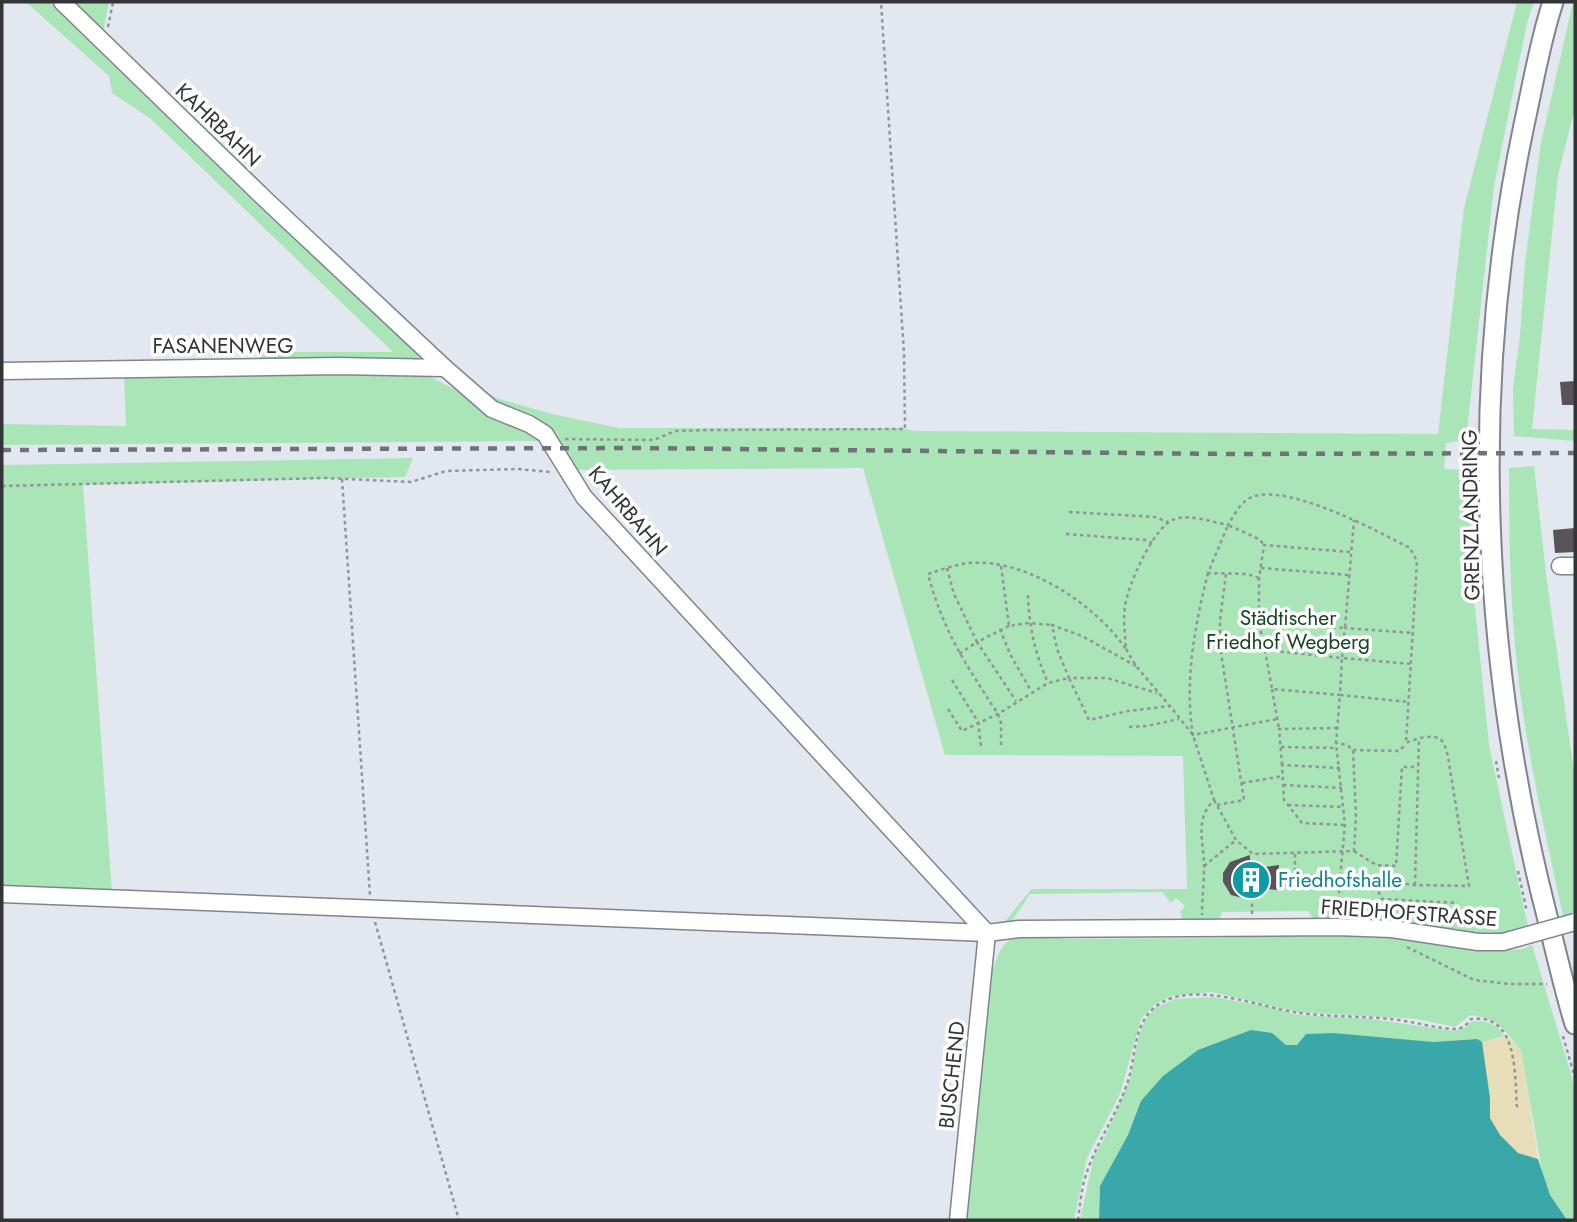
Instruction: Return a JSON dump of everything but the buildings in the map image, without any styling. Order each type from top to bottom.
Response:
[{"type":"main road","name":"GRENZLANDRING","points":[[1553,2],[1509,203],[1495,329],[1491,524],[1504,707],[1532,858],[1575,1024]]},
{"type":"street","name":"KAHRBAHN","points":[[62,2],[265,200],[444,369],[492,409],[529,424],[545,434],[584,497],[986,933]]},
{"type":"street","name":"FASANENWEG","points":[[2,370],[337,366],[444,369]]},
{"type":"street","name":"FRIEDHOFSTRASSE","points":[[2,894],[986,933],[1020,929],[1338,927],[1392,929],[1478,942],[1503,942],[1575,922]]},
{"type":"street","name":"BUSCHEND","points":[[958,1220],[986,933]]},
{"type":"path","points":[[105,44],[113,2]]},
{"type":"path","points":[[552,442],[569,438],[654,440],[675,431],[905,429],[904,353],[881,2]]},
{"type":"path","points":[[2,486],[341,479],[411,482],[446,471],[518,469],[567,472]]},
{"type":"path","points":[[341,479],[372,909],[460,1220]]},
{"type":"path","points":[[1406,743],[1414,634],[1414,553],[1410,548],[1354,520],[1289,497],[1268,493],[1250,497],[1236,510],[1228,524],[1208,573],[1197,619],[1191,668],[1190,720],[1193,735],[1214,800],[1236,840],[1253,854],[1354,851],[1376,865],[1396,866],[1402,767],[1418,767]]},
{"type":"path","points":[[1069,512],[1155,517],[1168,522]]},
{"type":"path","points":[[1126,649],[1127,597],[1142,561],[1168,522],[1178,518],[1228,524],[1259,539],[1264,545],[1350,552]]},
{"type":"path","points":[[1338,927],[1345,825],[1337,729],[1354,520]]},
{"type":"path","points":[[1066,534],[1145,540],[1152,543]]},
{"type":"path","points":[[1264,545],[1259,578],[1259,623],[1279,729],[1284,800],[1302,823],[1345,825]]},
{"type":"path","points":[[1002,745],[998,713],[958,654],[936,606],[928,574],[969,563],[1000,566],[1034,576],[1068,595],[1114,632],[1136,666],[1193,735]]},
{"type":"path","points":[[1000,566],[1009,626]]},
{"type":"path","points":[[947,568],[957,602],[976,642],[1016,701]]},
{"type":"path","points":[[1260,568],[1349,575]]},
{"type":"path","points":[[1208,573],[1247,574],[1259,578]]},
{"type":"path","points":[[1217,805],[1244,800],[1220,646],[1220,620],[1226,574]]},
{"type":"path","points":[[1028,595],[1028,623],[1036,655],[1048,683]]},
{"type":"path","points":[[958,654],[1000,629],[1028,623],[1052,625],[1082,636],[1136,666]]},
{"type":"path","points":[[1259,623],[1414,634]]},
{"type":"path","points":[[1052,625],[1057,649],[1090,720],[1128,711],[1170,706]]},
{"type":"path","points":[[1000,629],[1010,654],[1031,691]]},
{"type":"path","points":[[1265,650],[1412,664]]},
{"type":"path","points":[[948,709],[962,731],[998,713],[1031,691],[1069,678],[1107,678],[1157,693]]},
{"type":"path","points":[[952,680],[978,722],[981,746]]},
{"type":"path","points":[[1272,688],[1409,702]]},
{"type":"path","points":[[1129,727],[1179,719]]},
{"type":"path","points":[[1193,735],[1277,719]]},
{"type":"path","points":[[1279,729],[1337,729]]},
{"type":"path","points":[[1415,885],[1419,738]]},
{"type":"path","points":[[1281,747],[1347,745],[1353,750],[1399,751],[1406,743],[1419,738],[1439,739],[1443,742],[1448,757],[1469,886],[1415,885],[1295,874],[1295,853]]},
{"type":"path","points":[[1353,750],[1356,816],[1354,851]]},
{"type":"path","points":[[1282,765],[1340,768]]},
{"type":"path","points":[[1242,783],[1283,776]]},
{"type":"path","points":[[1283,785],[1342,788]]},
{"type":"path","points":[[1202,928],[1204,866],[1200,830],[1208,806],[1214,800]]},
{"type":"path","points":[[1288,805],[1344,807]]},
{"type":"path","points":[[1204,866],[1236,840]]},
{"type":"path","points":[[1373,880],[1382,899],[1458,903]]},
{"type":"path","points":[[1251,928],[1252,890]]},
{"type":"path","points":[[1392,929],[1399,941],[1412,951],[1474,980],[1508,984],[1548,984]]},
{"type":"path","points":[[1078,1220],[1084,1180],[1093,1154],[1118,1107],[1129,1079],[1137,1035],[1155,1006],[1175,998],[1212,995],[1297,1013],[1416,1021],[1455,1029],[1466,1026],[1471,1019],[1489,1020],[1504,1031],[1511,1046],[1517,1108]]},
{"type":"green space","points":[[26,2],[50,2],[418,354],[419,360],[259,360],[257,353],[260,349],[284,352],[393,352],[151,119],[112,93],[109,76]]},
{"type":"green space","points":[[70,2],[109,2],[103,33]]},
{"type":"green space","name":"Städtischer Friedhof Wegberg","points":[[1517,2],[1534,2],[1527,23],[1494,186],[1466,440],[1446,443],[1444,469],[1467,470],[1473,588],[1489,745],[1528,927],[1500,935],[1486,935],[1316,923],[1308,911],[1222,912],[1218,924],[1185,925],[1180,912],[1185,906],[1176,898],[1171,903],[1162,892],[1030,894],[1010,924],[1004,923],[1031,889],[1187,889],[1183,756],[945,755],[863,468],[573,470],[556,434],[494,405],[478,388],[499,399],[552,414],[619,428],[1438,434],[1464,208]]},
{"type":"green space","points":[[1573,2],[1575,108],[1558,175],[1532,429],[1575,430],[1575,441],[1514,436],[1513,388],[1525,263],[1541,143]]},
{"type":"green space","points":[[423,373],[536,432],[540,441],[2,445],[2,424],[126,426],[124,375]]},
{"type":"green space","points":[[413,458],[405,477],[83,485],[112,893],[2,890],[2,465]]},
{"type":"green space","points":[[1534,466],[1547,582],[1575,779],[1575,912],[1563,916],[1525,728],[1513,616],[1509,468]]},
{"type":"green space","points":[[1227,933],[1380,933],[1503,951],[1532,945],[1575,1087],[1575,1220],[1567,1220],[1550,1195],[1543,1177],[1521,1050],[1495,1023],[1471,1015],[1455,1027],[1417,1019],[1298,1012],[1212,992],[1171,996],[1155,1004],[1141,1019],[1120,1094],[1087,1158],[1074,1220],[964,1220],[989,982],[1006,943],[1012,938],[1032,934],[1063,934],[1063,939],[1226,938]]},
{"type":"green space","points":[[1212,997],[1270,1007],[1297,1015],[1371,1019],[1454,1031],[1466,1027],[1472,1021],[1482,1022],[1495,1026],[1504,1036],[1482,1042],[1477,1039],[1434,1042],[1333,1033],[1306,1034],[1297,1045],[1286,1045],[1271,1033],[1141,1101],[1128,1135],[1100,1186],[1099,1220],[1080,1220],[1094,1156],[1130,1079],[1145,1020],[1155,1008],[1175,999]]},
{"type":"sand","points":[[1508,1036],[1521,1050],[1538,1159],[1518,1153],[1500,1135],[1490,1118],[1482,1042]]},
{"type":"water","points":[[1251,1030],[1272,1033],[1286,1045],[1297,1045],[1306,1034],[1333,1033],[1434,1042],[1477,1039],[1482,1042],[1490,1118],[1500,1135],[1518,1153],[1538,1159],[1550,1195],[1567,1220],[1099,1220],[1100,1186],[1128,1135],[1141,1101],[1163,1076],[1198,1050]]},
{"type":"railway","points":[[2,450],[636,448],[1231,454],[1575,453]]},
{"type":"place","name":"Friedhofshalle","points":[[1251,880]]}]
